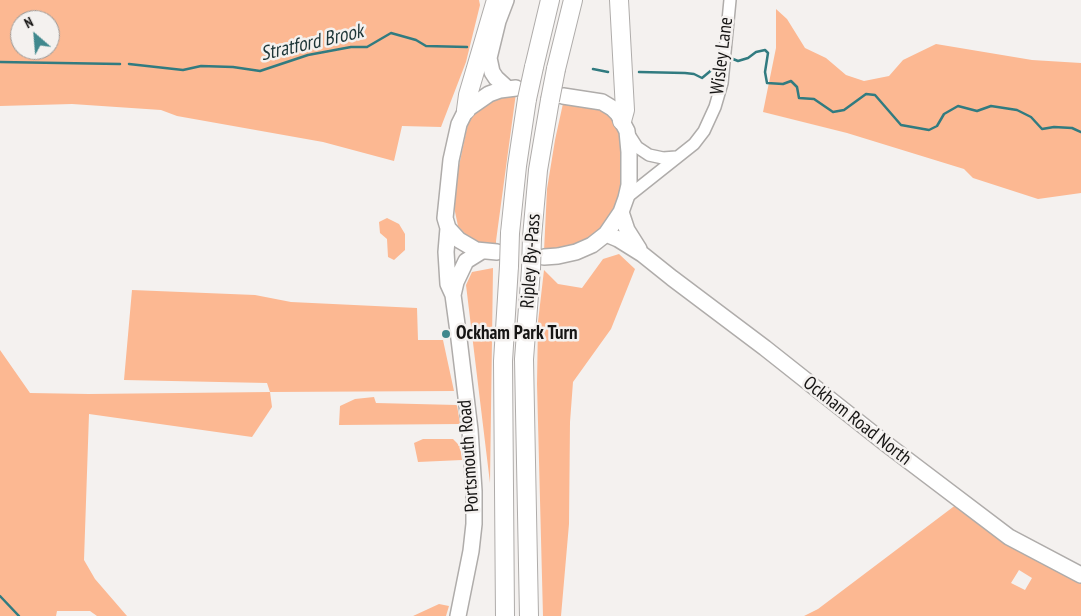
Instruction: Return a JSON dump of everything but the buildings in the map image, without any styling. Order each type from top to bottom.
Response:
[{"type":"highway","name":"Ripley By-Pass","points":[[505,616],[502,361],[510,233],[517,166],[517,92],[534,67],[550,0]]},
{"type":"highway","name":"Ripley By-Pass","points":[[529,616],[524,359],[532,237],[538,170],[557,98],[556,69],[573,0]]},
{"type":"highway","points":[[619,0],[625,110],[624,126]]},
{"type":"highway","points":[[466,110],[468,95],[497,2]]},
{"type":"main road","points":[[497,2],[495,30],[489,58],[492,72],[496,78],[517,92]]},
{"type":"main road","points":[[466,110],[489,94],[517,92]]},
{"type":"main road","points":[[544,257],[576,252],[592,245],[606,234],[624,205],[630,172],[624,126],[612,108],[602,102],[557,98]]},
{"type":"main road","name":"Portsmouth Road","points":[[458,616],[471,551],[474,524],[474,491],[470,430],[452,295],[448,284],[446,268],[448,228],[445,218],[451,160],[459,124],[466,110]]},
{"type":"main road","name":"Ockham Road North","points":[[624,205],[628,233],[642,254]]},
{"type":"main road","name":"Portsmouth Road","points":[[448,228],[459,240],[471,247],[489,251],[466,260],[452,295]]},
{"type":"main road","name":"Ockham Road North","points":[[606,234],[632,246],[1009,537],[1081,574]]},
{"type":"street","name":"Wisley Lane","points":[[624,205],[694,144],[704,131],[715,107],[722,83],[730,0]]},
{"type":"street","points":[[624,126],[637,147],[649,155],[676,158]]},
{"type":"shaded area","points":[[0,0],[479,0],[480,5],[466,62],[441,127],[402,126],[394,161],[323,142],[177,116],[161,110],[72,104],[0,106]]},
{"type":"shaded area","points":[[776,9],[787,19],[805,48],[826,58],[846,75],[864,81],[889,76],[903,60],[936,44],[1032,60],[1081,63],[1081,193],[1038,199],[973,178],[964,169],[847,133],[763,112],[776,48]]},
{"type":"shaded area","points":[[516,93],[496,247],[475,241],[467,236],[458,226],[454,207],[456,180],[468,123],[472,113],[498,96]]},
{"type":"shaded area","points":[[564,99],[598,106],[614,118],[622,139],[622,194],[607,223],[594,236],[581,244],[544,251],[547,189]]},
{"type":"shaded area","points":[[387,218],[399,224],[405,234],[405,250],[394,260],[388,257],[387,239],[380,233],[379,222]]},
{"type":"shaded area","points":[[619,254],[635,269],[611,329],[573,382],[570,422],[569,524],[561,616],[543,616],[537,384],[538,322],[544,270],[558,284],[582,288],[603,259]]},
{"type":"shaded area","points":[[493,268],[490,483],[466,285],[472,272]]},
{"type":"shaded area","points":[[132,290],[255,295],[291,302],[417,308],[418,340],[443,340],[454,391],[270,392],[267,383],[124,380]]},
{"type":"shaded area","points":[[0,350],[30,393],[270,392],[272,407],[252,437],[89,414],[84,560],[95,579],[127,616],[97,616],[90,611],[57,611],[56,616],[0,616]]},
{"type":"shaded area","points":[[374,397],[376,403],[457,405],[460,424],[339,425],[340,406],[355,399]]},
{"type":"shaded area","points":[[423,439],[453,439],[460,446],[462,460],[418,462],[414,443]]},
{"type":"shaded area","points":[[961,501],[1081,582],[1081,616],[804,616],[818,609]],"holes":[[[1019,570],[1032,578],[1025,590],[1011,583]]]},
{"type":"shaded area","points":[[439,604],[449,606],[446,616],[413,616]]},
{"type":"waterway","name":"Stratford Brook","points":[[129,64],[183,70],[201,66],[233,67],[260,71],[308,55],[351,47],[367,47],[391,33],[416,40],[426,46],[467,47]]},
{"type":"waterway","name":"Stratford Brook","points":[[728,57],[738,61],[748,58],[756,52],[765,50],[768,53],[765,72],[767,83],[783,84],[791,81],[797,87],[799,98],[814,99],[833,112],[844,110],[866,94],[875,95],[901,125],[929,130],[937,126],[944,114],[958,106],[977,111],[991,106],[1017,110],[1031,117],[1042,129],[1054,127],[1072,128],[1081,132]]},
{"type":"waterway","name":"Stratford Brook","points":[[0,62],[120,64]]},
{"type":"waterway","name":"Stratford Brook","points":[[639,72],[685,73],[694,74],[702,78],[720,63]]},
{"type":"waterway","name":"Stratford Brook","points":[[593,69],[608,72]]},
{"type":"waterway","points":[[0,596],[19,616]]},
{"type":"place","name":"Ockham Park Turn","points":[[446,334]]}]
